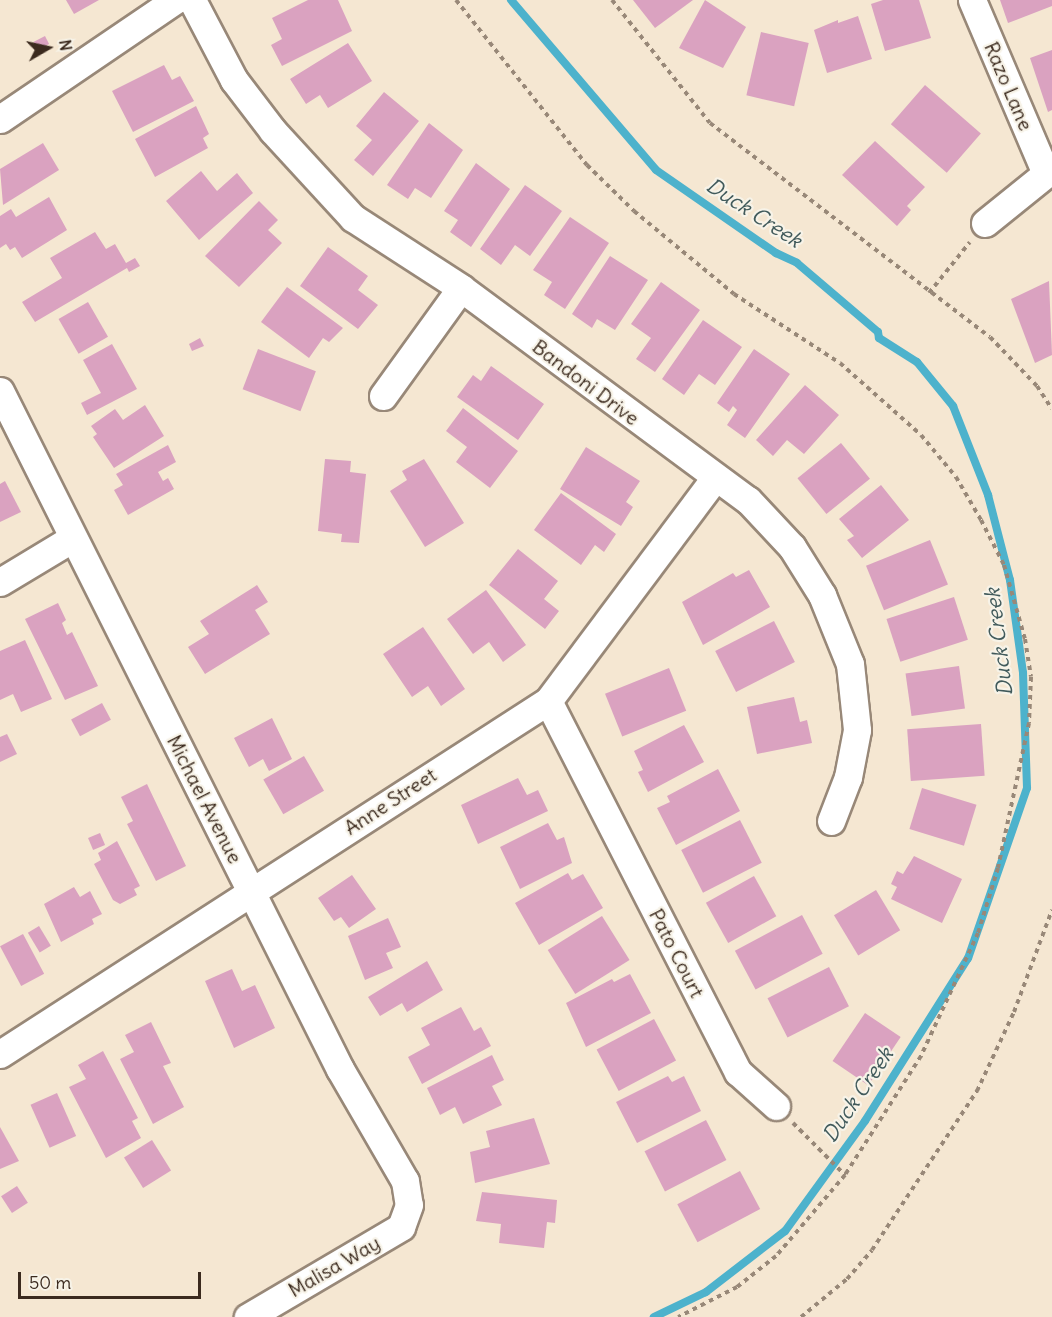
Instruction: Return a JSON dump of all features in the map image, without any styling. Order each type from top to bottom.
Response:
[{"type":"street","points":[[0,119],[175,0]]},
{"type":"street","name":"Bandoni Drive","points":[[192,0],[234,80],[314,177],[353,218],[461,288],[714,479],[748,500],[792,547],[822,595],[850,664],[856,730],[848,777],[831,821]]},
{"type":"street","name":"Razo Lane","points":[[972,0],[1049,170]]},
{"type":"street","points":[[985,222],[1049,170]]},
{"type":"street","points":[[383,396],[461,288]]},
{"type":"street","name":"Michael Avenue","points":[[0,392],[340,1070],[405,1181],[409,1205]]},
{"type":"street","name":"Anne Street","points":[[0,1054],[548,701],[714,479]]},
{"type":"street","points":[[0,582],[73,538]]},
{"type":"street","name":"Pato Court","points":[[548,701],[738,1072],[776,1106]]},
{"type":"street","name":"Malisa Way","points":[[248,1317],[401,1227],[409,1205]]},
{"type":"path","points":[[612,0],[710,123],[928,292],[990,337],[1037,386],[1052,409]]},
{"type":"path","points":[[928,292],[985,222]]},
{"type":"path","points":[[801,1317],[847,1279],[872,1250],[977,1091],[1014,1012],[1052,910]]},
{"type":"path","points":[[776,1106],[844,1175]]},
{"type":"building","points":[[66,0],[99,0],[74,14]]},
{"type":"building","points":[[308,0],[338,0],[352,31],[282,66],[271,45],[282,39],[272,18]]},
{"type":"building","points":[[633,0],[693,0],[655,28]]},
{"type":"building","points":[[705,0],[746,27],[723,68],[679,48]]},
{"type":"building","points":[[883,0],[919,0],[931,38],[885,51],[871,4]]},
{"type":"building","points":[[1000,0],[1052,0],[1052,6],[1008,23]]},
{"type":"building","points":[[858,16],[872,59],[827,73],[814,30],[838,20],[838,23]]},
{"type":"building","points":[[761,32],[809,43],[794,106],[746,95]]},
{"type":"building","points":[[45,36],[49,44],[38,50],[33,42]]},
{"type":"building","points":[[348,43],[372,81],[328,108],[320,95],[306,104],[290,79]]},
{"type":"building","points":[[1052,50],[1052,110],[1048,112],[1030,58]]},
{"type":"building","points":[[164,65],[172,80],[180,76],[194,101],[133,132],[112,91]]},
{"type":"building","points":[[925,85],[981,134],[947,173],[891,124]]},
{"type":"building","points":[[384,92],[419,121],[373,176],[354,160],[372,140],[356,126]]},
{"type":"building","points":[[196,106],[209,134],[203,138],[208,148],[155,177],[135,139]]},
{"type":"building","points":[[429,123],[463,150],[431,198],[415,188],[408,199],[387,185]]},
{"type":"building","points":[[875,141],[925,187],[907,206],[911,210],[897,226],[842,175]]},
{"type":"building","points":[[43,143],[59,170],[3,205],[0,169]]},
{"type":"building","points":[[476,163],[510,189],[471,247],[450,232],[458,220],[444,211]]},
{"type":"building","points":[[201,171],[217,191],[237,173],[253,193],[199,240],[166,201]]},
{"type":"building","points":[[525,185],[562,211],[530,256],[515,245],[501,265],[480,249]]},
{"type":"building","points":[[49,197],[67,230],[22,258],[15,247],[10,250],[6,244],[0,248],[0,216],[11,209],[16,217]]},
{"type":"building","points":[[259,201],[278,220],[268,230],[282,243],[239,287],[205,256]]},
{"type":"building","points":[[570,217],[609,243],[565,309],[544,295],[552,282],[533,270]]},
{"type":"building","points":[[95,232],[106,249],[115,244],[126,263],[135,258],[140,266],[129,272],[127,268],[35,322],[22,302],[62,278],[50,258]]},
{"type":"building","points":[[328,247],[368,276],[358,290],[378,305],[358,329],[300,286]]},
{"type":"building","points":[[610,256],[648,280],[615,330],[597,319],[592,328],[572,314]]},
{"type":"building","points":[[1049,281],[1052,355],[1035,363],[1011,299]]},
{"type":"building","points":[[661,282],[700,310],[655,372],[636,359],[651,338],[631,324]]},
{"type":"building","points":[[287,287],[343,328],[329,342],[323,338],[309,358],[261,322]]},
{"type":"building","points":[[88,302],[108,337],[79,354],[59,319]]},
{"type":"building","points":[[703,320],[742,347],[715,385],[699,374],[684,395],[662,379]]},
{"type":"building","points":[[200,338],[204,346],[192,351],[189,344]]},
{"type":"building","points":[[112,344],[137,389],[87,415],[81,403],[101,393],[83,360]]},
{"type":"building","points":[[258,349],[316,371],[300,411],[243,389]]},
{"type":"building","points":[[754,349],[790,374],[745,438],[727,425],[737,410],[733,406],[729,412],[717,403]]},
{"type":"building","points":[[491,366],[544,404],[518,440],[457,397],[473,375],[481,381]]},
{"type":"building","points":[[805,385],[839,415],[804,454],[787,440],[773,456],[756,440]]},
{"type":"building","points":[[145,405],[164,436],[114,468],[93,437],[97,434],[91,426],[115,409],[123,420]]},
{"type":"building","points":[[463,408],[518,451],[490,488],[456,462],[467,447],[446,431]]},
{"type":"building","points":[[841,443],[870,479],[826,514],[797,478]]},
{"type":"building","points":[[168,445],[176,462],[158,472],[163,481],[168,478],[174,489],[128,515],[114,490],[123,485],[116,474]]},
{"type":"building","points":[[586,447],[640,481],[626,502],[633,507],[621,526],[560,489]]},
{"type":"building","points":[[325,459],[351,461],[350,472],[366,474],[359,543],[341,542],[342,534],[318,531]]},
{"type":"building","points":[[424,459],[464,523],[425,547],[390,491],[407,480],[402,471]]},
{"type":"building","points":[[5,481],[21,512],[0,522],[0,484]]},
{"type":"building","points":[[881,485],[909,520],[862,558],[847,540],[854,536],[839,519]]},
{"type":"building","points":[[561,493],[616,534],[604,552],[595,545],[581,565],[534,530]]},
{"type":"building","points":[[930,540],[948,585],[884,610],[866,566]]},
{"type":"building","points":[[518,549],[558,581],[544,599],[559,611],[545,629],[489,585]]},
{"type":"building","points":[[749,570],[770,607],[703,645],[682,602],[733,573],[736,577]]},
{"type":"building","points":[[257,585],[268,602],[255,610],[270,634],[205,674],[188,647],[209,634],[200,621]]},
{"type":"building","points":[[486,590],[526,645],[503,662],[489,642],[473,654],[447,619]]},
{"type":"building","points":[[954,597],[968,640],[900,662],[886,619]]},
{"type":"building","points":[[58,603],[66,620],[62,623],[67,635],[72,632],[98,686],[65,700],[25,619]]},
{"type":"building","points":[[774,621],[795,662],[736,692],[715,651]]},
{"type":"building","points":[[423,627],[465,689],[441,706],[428,686],[412,697],[383,654]]},
{"type":"building","points":[[25,640],[52,699],[21,712],[13,694],[0,700],[0,651]]},
{"type":"building","points":[[959,666],[965,709],[912,716],[906,674]]},
{"type":"building","points":[[669,668],[686,711],[622,736],[605,694]]},
{"type":"building","points":[[794,697],[800,722],[807,720],[812,743],[757,754],[747,707]]},
{"type":"building","points":[[102,703],[111,720],[80,736],[71,719]]},
{"type":"building","points":[[272,718],[292,759],[269,771],[263,759],[249,767],[234,738]]},
{"type":"building","points":[[981,724],[985,776],[911,781],[907,729]]},
{"type":"building","points":[[684,725],[704,762],[648,792],[638,772],[643,770],[634,751]]},
{"type":"building","points":[[7,734],[17,754],[0,762],[0,737]]},
{"type":"building","points":[[304,756],[324,791],[283,814],[263,780]]},
{"type":"building","points":[[718,769],[740,811],[676,845],[657,808],[670,802],[667,796]]},
{"type":"building","points":[[518,778],[527,795],[538,790],[548,811],[478,844],[461,805]]},
{"type":"building","points":[[147,784],[186,866],[156,881],[127,824],[133,821],[121,797]]},
{"type":"building","points":[[922,788],[977,805],[964,846],[909,829]]},
{"type":"building","points":[[740,820],[762,863],[703,893],[681,850]]},
{"type":"building","points":[[548,823],[557,840],[564,837],[572,863],[520,889],[500,847]]},
{"type":"building","points":[[100,833],[105,845],[93,850],[88,838]]},
{"type":"building","points":[[117,841],[140,886],[134,889],[137,895],[120,904],[113,900],[94,864],[101,860],[98,853]]},
{"type":"building","points":[[914,856],[962,879],[942,923],[891,899],[897,887],[891,884],[897,871],[903,874]]},
{"type":"building","points":[[568,873],[572,880],[583,874],[603,908],[539,945],[515,903]]},
{"type":"building","points":[[352,875],[376,909],[349,928],[341,917],[334,921],[318,898]]},
{"type":"building","points":[[754,876],[776,916],[728,943],[706,903]]},
{"type":"building","points":[[74,887],[80,897],[90,891],[102,914],[92,919],[94,924],[61,942],[44,904]]},
{"type":"building","points":[[876,890],[900,930],[858,956],[834,915]]},
{"type":"building","points":[[802,915],[823,954],[756,990],[735,951]]},
{"type":"building","points":[[602,916],[630,960],[575,994],[548,950]]},
{"type":"building","points":[[388,918],[401,947],[386,953],[393,968],[365,980],[348,936]]},
{"type":"building","points":[[39,926],[51,946],[40,952],[28,933]]},
{"type":"building","points":[[23,934],[44,974],[21,986],[0,946]]},
{"type":"building","points":[[427,961],[443,990],[407,1012],[402,1003],[380,1016],[368,997]]},
{"type":"building","points":[[829,967],[849,1006],[787,1038],[768,998]]},
{"type":"building","points":[[232,969],[242,991],[255,985],[275,1028],[234,1048],[205,981]]},
{"type":"building","points":[[630,974],[651,1013],[586,1047],[566,1003],[612,979],[614,982]]},
{"type":"building","points":[[461,1007],[474,1031],[481,1027],[491,1046],[422,1084],[408,1057],[430,1045],[421,1028]]},
{"type":"building","points":[[865,1013],[901,1037],[868,1085],[833,1061]]},
{"type":"building","points":[[654,1019],[676,1060],[619,1091],[597,1050]]},
{"type":"building","points":[[151,1022],[171,1063],[163,1066],[184,1107],[153,1124],[120,1059],[134,1052],[125,1035]]},
{"type":"building","points":[[103,1051],[138,1118],[132,1121],[141,1138],[106,1158],[69,1087],[86,1079],[78,1065]]},
{"type":"building","points":[[492,1055],[504,1080],[492,1086],[502,1105],[463,1124],[455,1107],[440,1115],[427,1088]]},
{"type":"building","points":[[668,1076],[672,1082],[684,1076],[701,1111],[637,1143],[616,1102]]},
{"type":"building","points":[[57,1093],[76,1136],[50,1148],[31,1105]]},
{"type":"building","points":[[534,1118],[550,1164],[475,1183],[470,1152],[490,1147],[486,1131]]},
{"type":"building","points":[[706,1120],[726,1160],[665,1191],[645,1151]]},
{"type":"building","points":[[0,1127],[19,1161],[0,1169]]},
{"type":"building","points":[[152,1140],[171,1171],[143,1188],[124,1157]]},
{"type":"building","points":[[740,1171],[760,1209],[697,1242],[677,1204]]},
{"type":"building","points":[[17,1186],[28,1203],[12,1213],[1,1196]]},
{"type":"building","points":[[482,1192],[557,1200],[555,1223],[547,1222],[544,1248],[499,1243],[501,1224],[476,1221]]},
{"type":"waterway","name":"Duck Creek","points":[[511,0],[656,170],[776,253],[797,263],[878,332],[879,338],[917,362],[953,406],[988,495],[1010,580],[1023,673],[1027,788],[968,958],[865,1121],[785,1231],[706,1292],[654,1317]]}]
